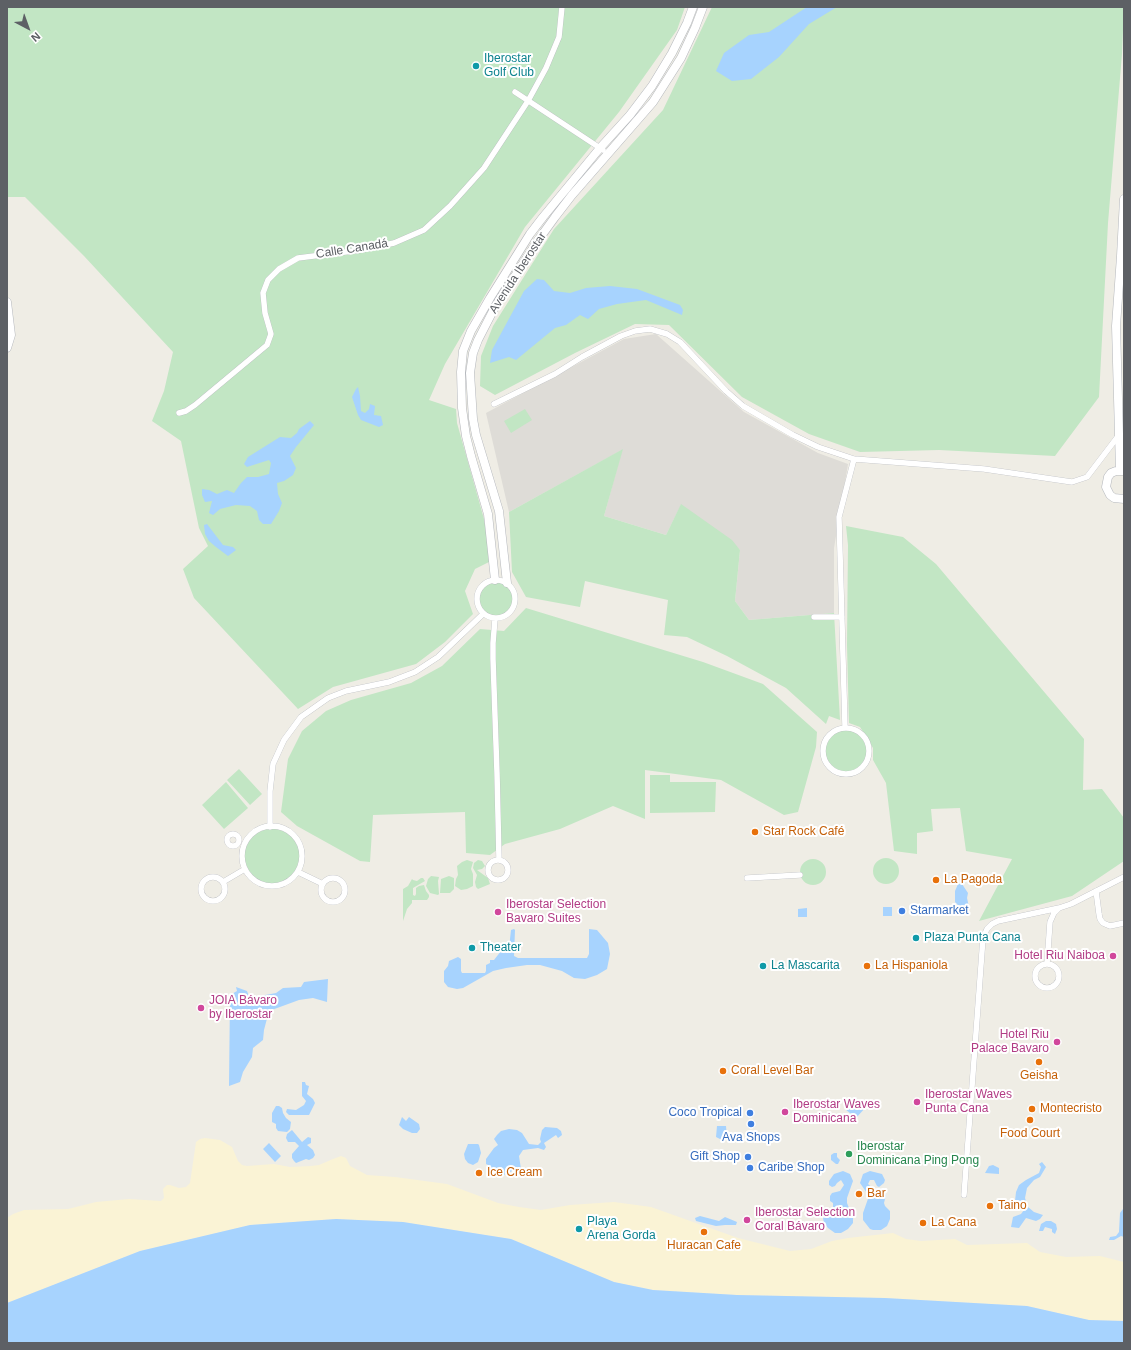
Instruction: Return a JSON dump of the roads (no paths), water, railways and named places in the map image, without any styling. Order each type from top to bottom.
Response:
[{"type":"street","name":"Calle Canadá","points":[[179,413],[186,411],[195,405],[268,345],[271,334],[265,312],[263,293],[268,280],[279,270],[298,258],[361,250],[394,243],[424,230],[450,206],[484,168],[528,100],[546,68],[559,37],[562,7]]},
{"type":"street","name":"Avenida Iberostar","points":[[495,580],[488,514],[469,449],[462,408],[461,372],[463,351],[471,331],[526,240],[543,217],[600,148],[630,115],[652,86],[674,49],[687,23],[692,7]]},
{"type":"street","name":"Avenida Iberostar","points":[[507,583],[499,511],[476,435],[473,419],[470,373],[473,353],[486,323],[539,239],[572,195],[659,94],[681,58],[703,7]]},
{"type":"street","points":[[515,92],[608,154]]},
{"type":"street","points":[[1124,199],[1116,326],[1119,435],[1122,471],[1111,473],[1108,477],[1106,486],[1110,495],[1114,498],[1124,499]]},
{"type":"street","points":[[7,302],[11,335],[7,348]]},
{"type":"street","points":[[494,404],[555,374],[582,357],[621,336],[635,331],[650,329],[667,334],[680,342],[726,391],[743,406],[793,435],[818,447],[854,458],[984,469],[1072,482],[1087,477],[1119,435]]},
{"type":"street","points":[[845,728],[839,517],[854,458]]},
{"type":"street","points":[[495,580],[507,583],[514,593],[514,605],[512,611],[507,615],[496,619],[483,614],[477,603],[479,590],[483,585],[495,580]]},
{"type":"street","points":[[270,827],[270,791],[274,764],[284,740],[301,717],[328,698],[346,691],[389,682],[415,672],[438,658],[483,614]]},
{"type":"street","points":[[814,617],[842,617]]},
{"type":"street","points":[[496,619],[493,659],[498,773],[499,860]]},
{"type":"street","points":[[845,728],[858,730],[867,740],[869,746],[868,759],[864,766],[851,774],[835,772],[824,761],[823,754],[823,747],[828,735],[834,731],[845,728]]},
{"type":"street","points":[[270,827],[284,829],[293,835],[299,843],[302,852],[298,872],[287,882],[273,886],[263,885],[254,881],[243,865],[242,855],[242,844],[256,831],[270,827]]},
{"type":"street","points":[[222,882],[245,869]]},
{"type":"street","points":[[298,872],[323,884]]},
{"type":"street","points":[[747,878],[800,875]]},
{"type":"street","points":[[217,877],[222,882],[224,892],[221,897],[216,900],[209,900],[205,898],[201,892],[201,886],[204,880],[217,877]]},
{"type":"street","points":[[964,1195],[983,938],[987,929],[998,921],[1059,908],[1070,904],[1124,877]]},
{"type":"street","points":[[332,878],[343,883],[345,889],[342,899],[336,902],[330,902],[325,899],[322,894],[323,884],[332,878]]},
{"type":"street","points":[[1096,891],[1100,919],[1103,923],[1110,926],[1124,923]]},
{"type":"street","points":[[1047,964],[1050,922],[1051,918],[1059,908]]},
{"type":"street","points":[[1047,964],[1058,970],[1059,977],[1056,984],[1050,988],[1042,987],[1036,982],[1035,973],[1040,967],[1047,964]]},
{"type":"water","points":[[807,7],[837,7],[809,24],[779,57],[751,79],[732,81],[716,71],[724,53],[749,35],[769,32]]},
{"type":"water","points":[[537,279],[544,280],[554,291],[570,293],[586,288],[610,286],[637,289],[680,305],[683,310],[682,315],[646,300],[617,304],[599,309],[588,319],[580,315],[566,325],[555,328],[516,360],[509,357],[490,363],[492,350],[524,291]]},
{"type":"water","points":[[358,387],[361,411],[365,413],[369,409],[370,404],[375,406],[374,415],[381,416],[383,425],[379,427],[361,420],[352,397]]},
{"type":"water","points":[[310,421],[314,425],[290,456],[296,468],[293,475],[284,481],[277,483],[278,494],[282,503],[271,524],[263,524],[259,520],[257,511],[250,506],[236,505],[220,509],[213,515],[209,513],[212,501],[205,502],[202,495],[202,489],[209,490],[217,494],[227,490],[234,493],[247,477],[258,477],[269,474],[271,463],[269,460],[247,467],[244,464],[248,457],[280,437],[291,438],[299,429]]},
{"type":"water","points":[[207,524],[223,545],[233,547],[236,550],[228,556],[209,541],[205,534],[204,525]]},
{"type":"water","points":[[958,884],[962,884],[968,893],[967,898],[969,907],[964,911],[955,902],[955,891]]},
{"type":"water","points":[[883,907],[892,907],[892,916],[883,916]]},
{"type":"water","points":[[807,908],[807,917],[798,917],[798,909]]},
{"type":"water","points":[[514,929],[514,956],[518,958],[587,958],[589,954],[589,929],[597,930],[608,943],[610,954],[607,969],[597,975],[585,979],[574,978],[562,971],[540,965],[527,965],[493,971],[463,988],[457,989],[448,987],[444,982],[444,971],[448,966],[449,961],[458,957],[461,959],[462,973],[485,973],[486,965],[490,963],[490,960],[494,960],[501,951],[506,951],[509,948],[511,930]]},
{"type":"water","points":[[328,979],[327,1002],[313,998],[299,1000],[269,1011],[263,1040],[253,1048],[252,1057],[243,1072],[240,1082],[229,1086],[230,995],[237,991],[236,987],[247,991],[250,999],[260,999],[260,996],[276,993],[283,988],[301,987],[304,982]]},
{"type":"water","points":[[302,1082],[305,1082],[306,1085],[309,1086],[307,1094],[315,1103],[309,1115],[289,1115],[286,1112],[287,1109],[296,1110],[304,1105],[306,1101],[302,1096]]},
{"type":"water","points":[[855,1097],[866,1107],[856,1118],[845,1109]]},
{"type":"water","points":[[276,1106],[282,1108],[286,1118],[291,1122],[290,1129],[287,1132],[278,1131],[276,1124],[272,1122],[272,1113]]},
{"type":"water","points":[[402,1117],[406,1121],[409,1117],[419,1124],[420,1129],[417,1133],[412,1133],[403,1129],[399,1125]]},
{"type":"water","points":[[717,1126],[726,1126],[727,1138],[722,1140],[716,1137]]},
{"type":"water","points":[[545,1127],[557,1128],[561,1131],[562,1135],[558,1138],[556,1135],[544,1143],[546,1147],[544,1150],[538,1148],[523,1150],[519,1156],[520,1171],[516,1169],[504,1175],[499,1175],[492,1172],[490,1166],[486,1164],[486,1159],[498,1145],[494,1139],[501,1131],[509,1129],[517,1130],[522,1133],[529,1144],[538,1145],[541,1142],[540,1139],[542,1130]]},
{"type":"water","points":[[292,1130],[302,1142],[308,1137],[311,1138],[311,1143],[307,1145],[313,1150],[315,1155],[313,1158],[296,1163],[294,1161],[292,1154],[299,1146],[295,1142],[288,1142],[286,1138],[287,1134]]},
{"type":"water","points":[[269,1143],[281,1156],[275,1162],[263,1149]]},
{"type":"water","points":[[468,1144],[478,1144],[481,1153],[478,1162],[473,1165],[468,1163],[465,1159],[464,1154]]},
{"type":"water","points":[[837,1153],[837,1157],[840,1160],[838,1164],[831,1160],[831,1155]]},
{"type":"water","points":[[1042,1162],[1046,1167],[1040,1177],[1034,1180],[1027,1188],[1025,1198],[1028,1207],[1034,1212],[1043,1215],[1036,1221],[1026,1218],[1019,1228],[1011,1227],[1013,1217],[1021,1214],[1024,1210],[1015,1201],[1016,1192],[1019,1185],[1039,1173],[1041,1167],[1039,1164]]},
{"type":"water","points":[[993,1165],[999,1168],[999,1174],[985,1173],[989,1166]]},
{"type":"water","points":[[843,1171],[850,1174],[853,1181],[847,1198],[847,1203],[853,1218],[853,1223],[848,1229],[841,1233],[835,1233],[824,1223],[823,1218],[825,1214],[833,1210],[833,1203],[830,1201],[830,1196],[832,1193],[840,1191],[844,1185],[841,1180],[832,1187],[829,1185],[829,1181],[834,1174]]},
{"type":"water","points":[[870,1171],[882,1174],[885,1180],[879,1187],[874,1180],[870,1180],[868,1184],[875,1190],[882,1191],[886,1195],[884,1203],[890,1211],[890,1219],[887,1226],[881,1230],[870,1229],[863,1220],[863,1213],[869,1196],[860,1183],[863,1174]]},
{"type":"water","points":[[1123,1209],[1124,1237],[1121,1236],[1114,1240],[1109,1240],[1110,1237],[1116,1236],[1119,1232],[1120,1213]]},
{"type":"water","points":[[700,1216],[719,1221],[725,1217],[737,1222],[736,1225],[716,1226],[696,1221],[695,1218]]},
{"type":"water","points":[[336,1219],[403,1222],[511,1239],[614,1282],[653,1290],[737,1295],[885,1298],[1027,1306],[1089,1320],[1124,1321],[1124,1343],[7,1343],[7,1303],[140,1251],[250,1225]]},
{"type":"water","points":[[1046,1221],[1051,1221],[1056,1224],[1057,1229],[1055,1234],[1052,1232],[1052,1229],[1045,1227],[1043,1231],[1039,1231],[1041,1224]]},
{"type":"place","name":"Iberostar Golf Club","points":[[476,66]]},
{"type":"place","name":"Star Rock Café","points":[[755,832]]},
{"type":"place","name":"La Pagoda","points":[[936,880]]},
{"type":"place","name":"Starmarket","points":[[902,911]]},
{"type":"place","name":"Iberostar Selection Bavaro Suites","points":[[498,912]]},
{"type":"place","name":"Plaza Punta Cana","points":[[916,938]]},
{"type":"place","name":"Theater","points":[[472,948]]},
{"type":"place","name":"Hotel Riu Naiboa","points":[[1113,956]]},
{"type":"place","name":"La Mascarita","points":[[763,966]]},
{"type":"place","name":"La Hispaniola","points":[[867,966]]},
{"type":"place","name":"JOIA Bávaro by Iberostar","points":[[201,1008]]},
{"type":"place","name":"Hotel Riu Palace Bavaro","points":[[1057,1042]]},
{"type":"place","name":"Geisha","points":[[1039,1062]]},
{"type":"place","name":"Coral Level Bar","points":[[723,1071]]},
{"type":"place","name":"Iberostar Waves Punta Cana","points":[[917,1102]]},
{"type":"place","name":"Montecristo","points":[[1032,1109]]},
{"type":"place","name":"Iberostar Waves Dominicana","points":[[785,1112]]},
{"type":"place","name":"Coco Tropical","points":[[750,1113]]},
{"type":"place","name":"Food Court","points":[[1030,1120]]},
{"type":"place","name":"Ava Shops","points":[[751,1124]]},
{"type":"place","name":"Iberostar Dominicana Ping Pong","points":[[849,1154]]},
{"type":"place","name":"Gift Shop","points":[[748,1157]]},
{"type":"place","name":"Caribe Shop","points":[[750,1168]]},
{"type":"place","name":"Ice Cream","points":[[479,1173]]},
{"type":"place","name":"Bar","points":[[859,1194]]},
{"type":"place","name":"Taino","points":[[990,1206]]},
{"type":"place","name":"Iberostar Selection Coral Bávaro","points":[[747,1220]]},
{"type":"place","name":"La Cana","points":[[923,1223]]},
{"type":"place","name":"Playa Arena Gorda","points":[[579,1229]]},
{"type":"place","name":"Huracan Cafe","points":[[704,1232]]}]
